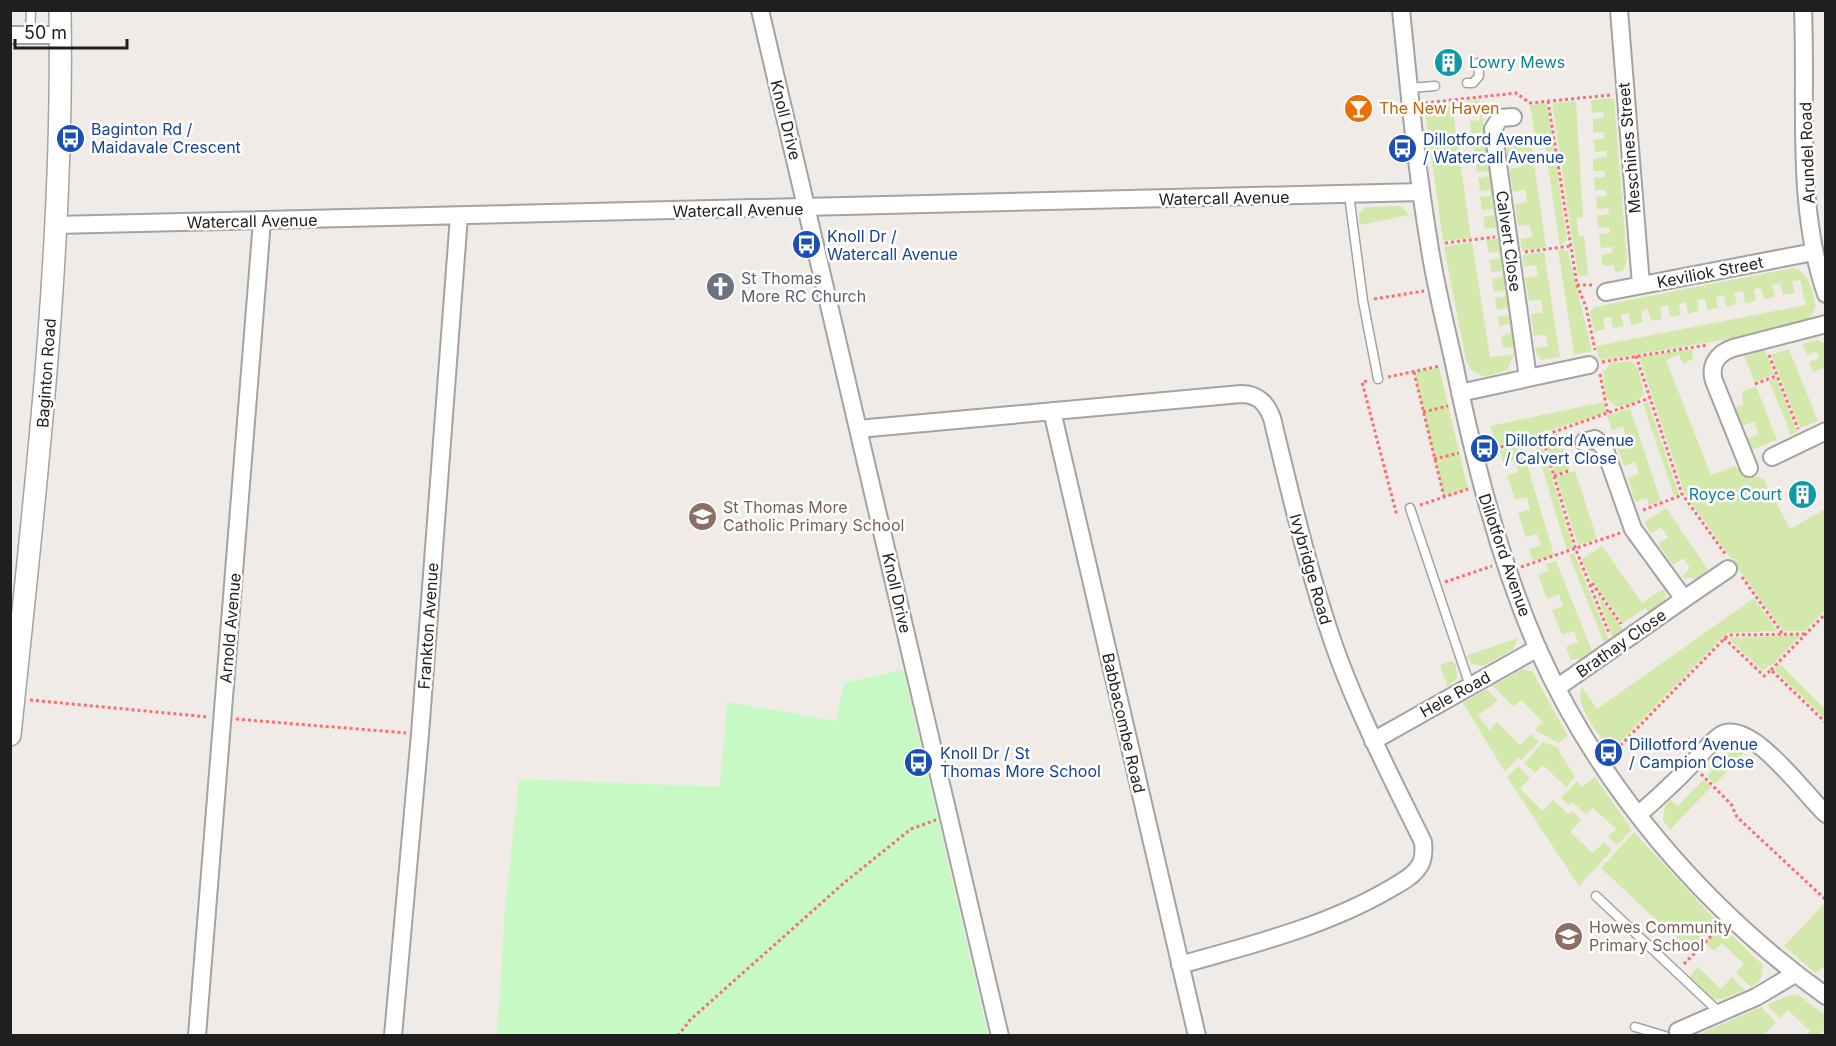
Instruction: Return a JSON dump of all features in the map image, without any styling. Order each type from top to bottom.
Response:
[{"type":"street","name":"Baginton Road","points":[[10,735],[42,432],[55,225],[60,100],[60,10]]},
{"type":"street","name":"Knoll Drive","points":[[759,10],[1000,1035]]},
{"type":"street","name":"Dillotford Avenue","points":[[1401,10],[1421,192],[1437,288],[1481,484],[1507,566],[1538,648],[1603,764],[1638,815],[1687,873],[1731,916],[1795,974],[1826,996]]},
{"type":"street","name":"Meschines Street","points":[[1619,10],[1641,285]]},
{"type":"street","name":"Arundel Road","points":[[1803,10],[1806,155],[1814,252],[1826,294]]},
{"type":"street","points":[[10,35],[60,35]]},
{"type":"street","name":"Calvert Close","points":[[1513,117],[1500,118],[1493,129],[1528,378]]},
{"type":"street","name":"Watercall Avenue","points":[[55,225],[1421,192]]},
{"type":"street","name":"Frankton Avenue","points":[[393,1035],[420,734],[459,216]]},
{"type":"street","name":"Arnold Avenue","points":[[197,1035],[262,221]]},
{"type":"street","name":"Keviliok Street","points":[[1606,292],[1814,252]]},
{"type":"street","points":[[1749,468],[1712,371],[1723,352],[1826,324]]},
{"type":"street","points":[[1461,398],[1528,378],[1595,363]]},
{"type":"street","name":"Ivybridge Road","points":[[858,429],[1240,394],[1255,396],[1264,402],[1272,418],[1298,527],[1326,621],[1373,741],[1423,842],[1424,857],[1420,867],[1378,896],[1341,914],[1276,937],[1180,965]]},
{"type":"street","name":"Babbacombe Road","points":[[1052,411],[1197,1035]]},
{"type":"street","points":[[1772,457],[1826,431]]},
{"type":"street","name":"Brathay Close","points":[[1584,442],[1595,439],[1604,447],[1630,522],[1684,599]]},
{"type":"street","name":"Brathay Close","points":[[1558,687],[1732,567]]},
{"type":"street","name":"Hele Road","points":[[1373,741],[1538,648]]},
{"type":"street","points":[[1638,815],[1722,735],[1742,734],[1785,770],[1826,814]]},
{"type":"street","points":[[1670,1034],[1756,997],[1795,974]]},
{"type":"lane","points":[[30,36],[31,10]]},
{"type":"lane","points":[[1467,83],[1473,83],[1479,76],[1478,63]]},
{"type":"lane","points":[[1410,97],[1435,86]]},
{"type":"lane","points":[[1349,195],[1363,301],[1378,379]]},
{"type":"lane","points":[[1410,508],[1434,586],[1470,686]]},
{"type":"lane","points":[[1596,896],[1720,1013]]},
{"type":"lane","points":[[1635,1027],[1670,1034]]},
{"type":"path","points":[[1410,97],[1516,93],[1530,103],[1624,94]]},
{"type":"path","points":[[1548,101],[1577,285],[1586,307],[1595,363],[1608,414]]},
{"type":"path","points":[[1429,245],[1508,235]]},
{"type":"path","points":[[1511,254],[1570,246]]},
{"type":"path","points":[[1363,301],[1437,288]]},
{"type":"path","points":[[1763,342],[1798,429]]},
{"type":"path","points":[[1595,363],[1713,344]]},
{"type":"path","points":[[1636,356],[1682,494],[1732,567],[1782,633]]},
{"type":"path","points":[[1454,364],[1362,382],[1395,512],[1481,484]]},
{"type":"path","points":[[1414,372],[1444,497]]},
{"type":"path","points":[[1755,384],[1777,376]]},
{"type":"path","points":[[1423,412],[1461,398]]},
{"type":"path","points":[[1434,459],[1542,436],[1650,398]]},
{"type":"path","points":[[1542,436],[1576,549],[1615,648]]},
{"type":"path","points":[[1554,476],[1571,470]]},
{"type":"path","points":[[1434,586],[1576,549],[1682,494]]},
{"type":"path","points":[[1589,579],[1631,638]]},
{"type":"path","points":[[1724,638],[1764,676],[1826,613]]},
{"type":"path","points":[[1603,764],[1728,635],[1806,633]]},
{"type":"path","points":[[1770,670],[1826,723]]},
{"type":"path","points":[[14,698],[420,734]]},
{"type":"path","points":[[1691,765],[1731,804],[1737,817],[1826,900]]},
{"type":"path","points":[[678,1035],[690,1020],[845,882],[911,829],[949,815]]},
{"type":"path","points":[[1677,972],[1731,916]]},
{"type":"green space","points":[[1614,98],[1627,260],[1623,271],[1615,272],[1614,265],[1603,266],[1601,255],[1613,253],[1612,247],[1601,248],[1599,234],[1610,233],[1609,227],[1598,228],[1597,216],[1609,214],[1608,208],[1597,209],[1596,197],[1607,196],[1606,190],[1595,190],[1594,178],[1605,177],[1605,171],[1593,171],[1593,159],[1607,157],[1606,151],[1595,152],[1594,140],[1605,138],[1604,132],[1593,133],[1593,119],[1604,118],[1603,112],[1592,113],[1591,100]]},
{"type":"green space","points":[[1480,100],[1500,234],[1497,234],[1496,228],[1485,229],[1483,217],[1494,215],[1493,209],[1482,210],[1480,197],[1491,196],[1490,190],[1480,191],[1478,178],[1489,176],[1487,171],[1477,172],[1475,160],[1485,158],[1484,152],[1474,153],[1472,140],[1483,138],[1482,132],[1471,134],[1470,121],[1480,120],[1479,114],[1469,115],[1467,101]]},
{"type":"green space","points":[[1576,101],[1583,217],[1577,218],[1579,237],[1584,236],[1588,275],[1578,276],[1552,103]]},
{"type":"green space","points":[[1452,103],[1471,238],[1443,241],[1424,106]]},
{"type":"green space","points":[[1547,103],[1567,240],[1560,246],[1544,140],[1536,141],[1530,105]]},
{"type":"green space","points":[[1531,142],[1546,247],[1522,251],[1520,239],[1532,237],[1530,225],[1518,226],[1515,204],[1527,202],[1525,190],[1513,192],[1509,169],[1522,167],[1520,155],[1508,157],[1506,146]]},
{"type":"green space","points":[[1401,206],[1409,215],[1360,225],[1359,214],[1365,207]]},
{"type":"green space","points":[[1501,238],[1518,353],[1514,354],[1513,347],[1503,348],[1501,336],[1511,333],[1509,324],[1499,326],[1498,317],[1509,315],[1507,308],[1497,310],[1495,298],[1506,296],[1505,290],[1494,292],[1492,279],[1503,277],[1502,271],[1491,272],[1490,260],[1500,258],[1499,252],[1489,253],[1486,240]]},
{"type":"green space","points":[[1472,242],[1490,357],[1514,354],[1507,370],[1485,377],[1471,370],[1466,360],[1444,247]]},
{"type":"green space","points":[[1558,249],[1568,251],[1592,351],[1574,355]]},
{"type":"green space","points":[[1544,252],[1560,357],[1541,360],[1536,348],[1548,346],[1546,335],[1534,336],[1531,314],[1543,312],[1541,300],[1529,301],[1525,278],[1538,276],[1536,265],[1524,267],[1523,255]]},
{"type":"green space","points":[[1793,268],[1804,274],[1812,289],[1816,306],[1809,319],[1752,335],[1602,360],[1599,358],[1596,346],[1806,305],[1800,280],[1792,281],[1795,293],[1783,295],[1780,283],[1772,285],[1775,297],[1764,299],[1761,288],[1754,289],[1756,301],[1745,303],[1743,291],[1734,293],[1737,304],[1726,307],[1724,295],[1716,297],[1718,308],[1707,310],[1705,299],[1697,300],[1699,311],[1688,314],[1686,302],[1679,304],[1681,315],[1670,317],[1668,305],[1660,307],[1662,319],[1651,321],[1648,309],[1641,311],[1643,322],[1631,325],[1629,313],[1621,315],[1624,326],[1613,328],[1611,317],[1603,318],[1605,329],[1594,332],[1590,312],[1594,307]]},
{"type":"green space","points":[[1816,340],[1825,343],[1825,372],[1824,368],[1813,372],[1809,362],[1819,358],[1817,351],[1807,355],[1802,344]]},
{"type":"green space","points":[[1692,349],[1693,359],[1683,364],[1679,355],[1666,360],[1711,475],[1735,466],[1746,475],[1763,478],[1790,529],[1825,509],[1825,610],[1805,631],[1783,631],[1685,494],[1639,357]]},
{"type":"green space","points":[[1789,349],[1818,421],[1800,428],[1771,355]]},
{"type":"green space","points":[[1765,350],[1774,374],[1755,382],[1743,354]]},
{"type":"green space","points":[[1631,361],[1638,368],[1644,394],[1636,402],[1617,407],[1606,397],[1603,372],[1611,363]]},
{"type":"green space","points":[[1439,367],[1468,489],[1444,497],[1414,372]]},
{"type":"green space","points":[[1776,378],[1797,432],[1791,435],[1769,381]]},
{"type":"green space","points":[[1756,386],[1777,440],[1751,450],[1746,439],[1759,434],[1754,422],[1741,426],[1735,408],[1743,404],[1742,392]]},
{"type":"green space","points":[[1604,402],[1606,413],[1498,446],[1490,426]]},
{"type":"green space","points":[[1648,402],[1679,494],[1674,496],[1643,404]]},
{"type":"green space","points":[[1630,408],[1661,501],[1649,505],[1647,498],[1635,502],[1628,478],[1639,474],[1635,462],[1624,466],[1615,442],[1626,438],[1623,426],[1612,430],[1607,416]]},
{"type":"green space","points":[[1559,433],[1570,469],[1555,474],[1544,438]]},
{"type":"green space","points":[[1540,438],[1573,547],[1567,551],[1534,440]]},
{"type":"green space","points":[[1521,444],[1554,555],[1533,561],[1529,549],[1541,545],[1537,534],[1526,537],[1518,513],[1530,509],[1527,497],[1515,500],[1507,475],[1518,472],[1515,460],[1503,463],[1500,451]]},
{"type":"green space","points":[[1575,471],[1597,539],[1578,545],[1556,477]]},
{"type":"green space","points":[[1666,508],[1709,571],[1698,579],[1682,577],[1690,568],[1683,558],[1673,565],[1658,544],[1668,537],[1661,527],[1651,534],[1644,522]]},
{"type":"green space","points":[[1602,546],[1642,603],[1665,588],[1665,597],[1661,607],[1650,614],[1645,608],[1623,623],[1589,576],[1582,559]]},
{"type":"green space","points":[[1574,553],[1610,642],[1605,645],[1569,555]]},
{"type":"green space","points":[[1556,561],[1592,651],[1583,658],[1571,660],[1566,647],[1578,642],[1574,631],[1562,635],[1552,610],[1563,606],[1559,594],[1547,599],[1538,575],[1549,571],[1546,564]]},
{"type":"green space","points":[[1596,592],[1624,631],[1613,638]]},
{"type":"green space","points":[[1754,598],[1777,631],[1727,633],[1611,751],[1585,712],[1580,695],[1582,687],[1597,709]]},
{"type":"green space","points":[[1801,635],[1771,666],[1769,665],[1763,671],[1728,638]]},
{"type":"green space","points":[[1518,638],[1513,649],[1484,666],[1472,664],[1466,656]]},
{"type":"green space","points":[[1452,661],[1456,665],[1457,678],[1447,687],[1440,665]]},
{"type":"green space","points":[[1780,664],[1825,709],[1825,719],[1774,670]]},
{"type":"green space","points":[[1522,669],[1532,671],[1568,736],[1558,743],[1535,730],[1543,722],[1521,700],[1513,707],[1493,686]]},
{"type":"green space","points":[[903,670],[988,1035],[497,1035],[505,911],[519,779],[720,787],[727,702],[836,721],[844,683]]},
{"type":"green space","points":[[1487,689],[1498,701],[1478,715],[1489,730],[1497,722],[1520,745],[1531,734],[1539,742],[1521,760],[1518,758],[1505,772],[1463,703]]},
{"type":"green space","points":[[1543,742],[1557,747],[1575,777],[1566,787],[1543,765],[1535,773],[1524,763]]},
{"type":"green space","points":[[1736,742],[1748,749],[1715,784],[1707,776],[1729,753],[1722,746]]},
{"type":"green space","points":[[1518,766],[1530,778],[1520,789],[1543,811],[1553,800],[1568,814],[1572,811],[1581,820],[1570,832],[1593,853],[1604,842],[1612,850],[1579,886],[1507,777]]},
{"type":"green space","points":[[1595,777],[1632,830],[1617,845],[1608,837],[1616,829],[1593,808],[1586,814],[1572,802],[1569,805],[1561,798],[1577,781],[1582,787]]},
{"type":"green space","points":[[1703,780],[1711,787],[1670,830],[1663,820],[1665,806],[1671,800],[1678,806]]},
{"type":"green space","points":[[1634,832],[1717,922],[1689,951],[1601,868]]},
{"type":"green space","points":[[1825,903],[1825,966],[1815,973],[1784,946]]},
{"type":"green space","points":[[1720,925],[1763,965],[1760,978],[1751,987],[1736,973],[1744,964],[1722,943],[1714,951],[1704,942]]},
{"type":"green space","points":[[1698,967],[1721,989],[1732,977],[1745,990],[1725,998],[1709,997],[1688,978]]},
{"type":"green space","points":[[1797,994],[1825,1015],[1825,1028],[1820,1035],[1807,1035],[1810,1031],[1788,1010],[1780,1018],[1767,1005]]},
{"type":"green space","points":[[1761,1007],[1776,1022],[1765,1034],[1767,1035],[1697,1035]]},
{"type":"place","name":"Lowry Mews","points":[[1448,62]]},
{"type":"place","name":"The New Haven","points":[[1358,108]]},
{"type":"place","name":"Baginton Rd / Maidavale Crescent","points":[[70,138]]},
{"type":"place","name":"Dillotford Avenue / Watercall Avenue","points":[[1402,148]]},
{"type":"place","name":"Knoll Dr / Watercall Avenue","points":[[806,245]]},
{"type":"place","name":"St Thomas More RC Church","points":[[720,287]]},
{"type":"place","name":"Dillotford Avenue / Calvert Close","points":[[1484,449]]},
{"type":"place","name":"Royce Court","points":[[1803,494]]},
{"type":"place","name":"St Thomas More Catholic Primary School","points":[[702,516]]},
{"type":"place","name":"Dillotford Avenue / Campion Close","points":[[1608,753]]},
{"type":"place","name":"Knoll Dr / St Thomas More School","points":[[919,762]]},
{"type":"place","name":"Howes Community Primary School","points":[[1568,936]]}]
